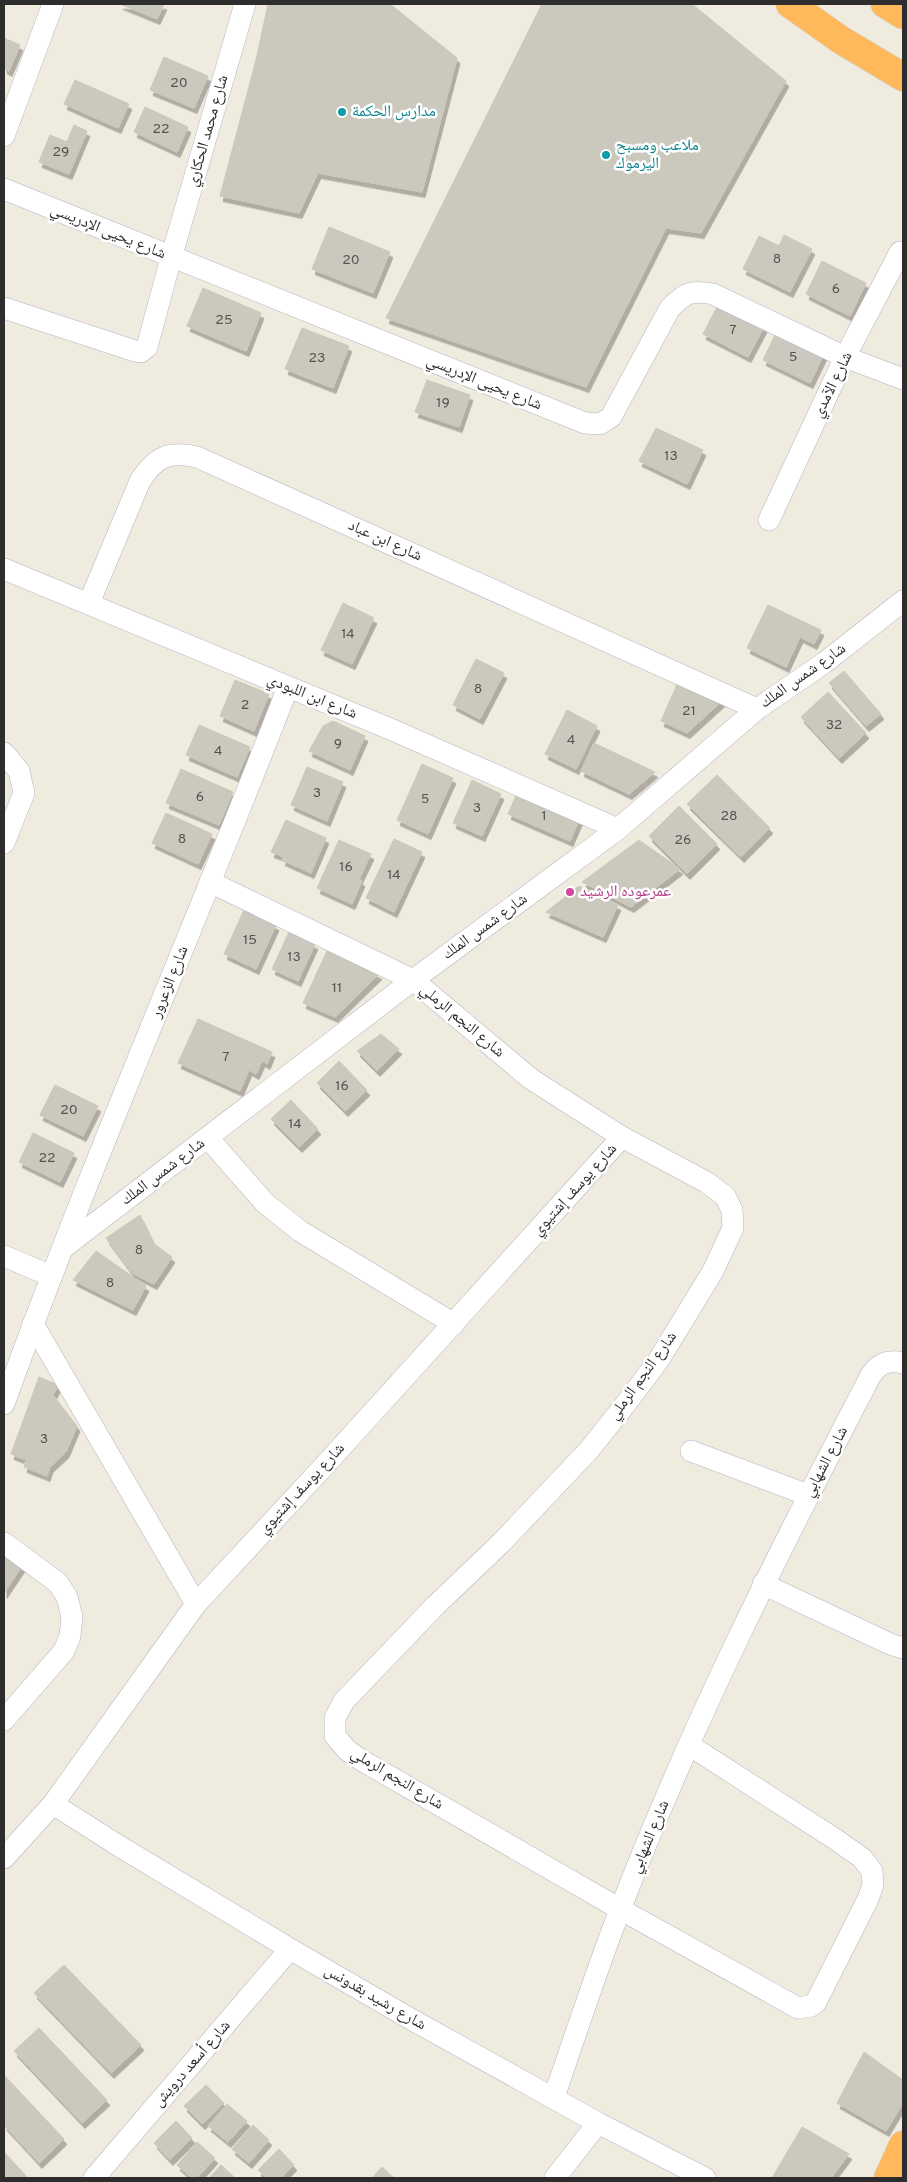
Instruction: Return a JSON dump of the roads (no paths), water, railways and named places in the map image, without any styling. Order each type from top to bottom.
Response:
[{"type":"highway","points":[[790,4],[841,40],[903,77]]},
{"type":"highway","points":[[885,4],[903,15]]},
{"type":"highway","points":[[888,2178],[903,2145]]},
{"type":"street","points":[[4,136],[53,4]]},
{"type":"street","name":"شارع محمد الحكاري","points":[[4,308],[141,352],[147,347],[245,4]]},
{"type":"street","name":"شارع يحيى الإدريسي","points":[[4,190],[585,423],[600,424],[611,417],[670,308],[682,296],[696,291],[713,294],[845,357],[903,379]]},
{"type":"street","name":"شارع الآمدي","points":[[769,520],[845,357],[900,252]]},
{"type":"street","name":"شارع ابن عباد","points":[[89,603],[140,481],[149,467],[164,457],[178,453],[197,457],[757,709]]},
{"type":"street","name":"شارع ابن اللبودي","points":[[4,569],[395,731],[618,830]]},
{"type":"street","name":"شارع شمس الملك","points":[[62,1248],[413,980],[618,830],[757,709],[824,663],[903,601]]},
{"type":"street","name":"شارع الزعرور","points":[[4,1404],[32,1324],[62,1248],[238,816],[288,687]]},
{"type":"street","points":[[4,753],[19,770],[24,794],[4,843]]},
{"type":"street","name":"شارع النجم الرملي","points":[[210,882],[413,980],[531,1078],[622,1137],[706,1182],[724,1196],[732,1210],[733,1228],[713,1271],[658,1361],[589,1450],[502,1542],[435,1606],[344,1701],[335,1718],[335,1736],[347,1750],[361,1760],[620,1910],[798,2008],[811,2006],[816,2002],[868,1898],[873,1885],[872,1871],[862,1858],[835,1839],[689,1745]]},
{"type":"street","name":"شارع يوسف إشتيوي","points":[[4,1858],[53,1804],[196,1604],[454,1324],[622,1137]]},
{"type":"street","points":[[208,1138],[265,1203],[300,1231],[454,1324]]},
{"type":"street","points":[[4,1256],[51,1276]]},
{"type":"street","points":[[32,1324],[196,1604]]},
{"type":"street","name":"شارع الشهابي","points":[[554,2097],[620,1910],[689,1745],[763,1584],[877,1366],[894,1361],[903,1363]]},
{"type":"street","points":[[691,1450],[808,1495]]},
{"type":"street","points":[[4,1543],[58,1583],[67,1597],[72,1617],[70,1636],[64,1651],[4,1720]]},
{"type":"street","points":[[763,1584],[890,1644],[903,1648]]},
{"type":"street","name":"شارع رشيد بقدونس","points":[[53,1804],[118,1846],[409,2018],[598,2123],[705,2178]]},
{"type":"street","name":"شارع أسعد درويش","points":[[94,2178],[290,1949]]},
{"type":"street","points":[[555,2178],[598,2123]]},
{"type":"place","name":"مدارس الحكمة","points":[[342,112]]},
{"type":"place","name":"ملاعب ومسبح اليرموك","points":[[606,155]]},
{"type":"place","name":"عمرعوده الرشيد","points":[[570,892]]}]
